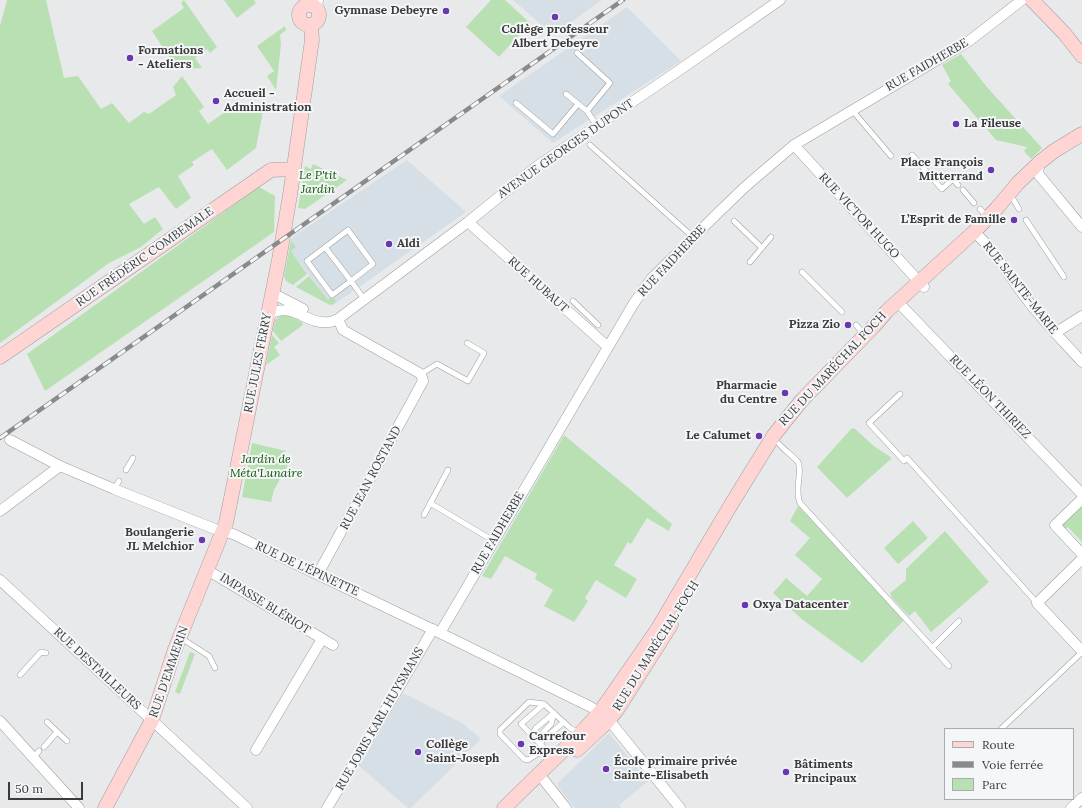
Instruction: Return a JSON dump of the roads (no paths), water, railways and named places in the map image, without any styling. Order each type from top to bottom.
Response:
[{"type":"main road","points":[[1032,0],[1064,33],[1082,56]]},
{"type":"main road","points":[[311,25],[302,22],[298,5],[308,6],[317,4]]},
{"type":"main road","name":"RUE JULES FERRY","points":[[223,532],[230,509],[290,195],[312,40],[311,25],[318,20],[319,14],[317,4]]},
{"type":"main road","name":"RUE DU MARÉCHAL FOCH","points":[[604,716],[658,630],[732,503],[774,435],[817,383],[864,333],[900,304],[941,263],[976,233],[1016,204],[1039,169],[1054,151],[1082,134]]},
{"type":"main road","name":"RUE DU MARÉCHAL FOCH","points":[[976,233],[984,213],[1018,184],[1039,169],[1082,144]]},
{"type":"main road","name":"RUE FRÉDÉRIC COMBEMALE","points":[[0,357],[271,170],[284,168],[294,169]]},
{"type":"main road","name":"RUE DU MARÉCHAL FOCH","points":[[604,716],[624,700],[661,642],[779,444],[804,407],[829,380],[864,333]]},
{"type":"main road","name":"RUE D'EMMERIN","points":[[106,808],[152,720],[170,662],[223,532]]},
{"type":"main road","points":[[504,808],[541,777],[604,716]]},
{"type":"main road","points":[[514,808],[541,777],[546,758],[584,737]]},
{"type":"street","name":"AVENUE GEORGES DUPONT","points":[[335,320],[468,222],[536,167],[780,0]]},
{"type":"street","name":"RUE FAIDHERBE","points":[[436,631],[494,541],[609,340],[652,278],[693,237],[724,211],[746,186],[794,145],[969,41],[1022,0]]},
{"type":"street","name":"RUE VICTOR HUGO","points":[[794,145],[921,284]]},
{"type":"street","points":[[1039,169],[1082,227]]},
{"type":"street","name":"RUE HUBAUT","points":[[468,222],[609,340]]},
{"type":"street","name":"RUE SAINTE-MARIE","points":[[976,233],[994,253],[1024,297],[1082,362]]},
{"type":"street","points":[[272,293],[321,318],[335,320],[343,330],[422,377]]},
{"type":"street","name":"RUE LÉON THIRIEZ","points":[[900,304],[1082,494]]},
{"type":"street","points":[[266,321],[273,312],[286,309],[292,310],[311,320],[328,322],[335,320]]},
{"type":"street","points":[[1055,333],[1082,316]]},
{"type":"street","name":"RUE JEAN ROSTAND","points":[[318,574],[422,377]]},
{"type":"street","name":"RUE DE L'ÉPINETTE","points":[[10,440],[60,466],[116,485],[223,532],[233,534],[581,702],[604,716]]},
{"type":"street","points":[[0,511],[60,466]]},
{"type":"street","points":[[1082,499],[1055,525],[1082,554]]},
{"type":"street","points":[[1082,559],[1037,603],[1082,652]]},
{"type":"street","name":"IMPASSE BLÉRIOT","points":[[208,570],[333,646]]},
{"type":"street","name":"RUE DESTAILLEURS","points":[[0,580],[59,639],[152,720],[248,808]]},
{"type":"street","name":"RUE JORIS KARL HUYSMANS","points":[[327,808],[398,689],[436,631]]},
{"type":"street","name":"IMPASSE BLÉRIOT","points":[[256,750],[322,639]]},
{"type":"street","points":[[604,716],[680,808]]},
{"type":"street","points":[[0,721],[36,754],[78,808]]},
{"type":"street","points":[[541,777],[566,808]]},
{"type":"street","points":[[1071,808],[1082,798]]},
{"type":"lane","points":[[577,53],[610,83],[587,111]]},
{"type":"lane","points":[[566,94],[587,111],[597,126]]},
{"type":"lane","points":[[516,103],[553,134],[578,104]]},
{"type":"lane","points":[[851,110],[891,156]]},
{"type":"lane","points":[[590,145],[693,237]]},
{"type":"lane","points":[[912,155],[942,189],[953,179],[958,185]]},
{"type":"lane","points":[[963,190],[974,203]]},
{"type":"lane","points":[[1026,220],[1064,277]]},
{"type":"lane","points":[[734,221],[762,248]]},
{"type":"lane","points":[[348,230],[374,264],[351,281],[332,295],[307,261],[348,230]]},
{"type":"lane","points":[[750,262],[771,237]]},
{"type":"lane","points":[[325,247],[364,299]]},
{"type":"lane","points":[[802,272],[842,312]]},
{"type":"lane","points":[[573,301],[598,325]]},
{"type":"lane","points":[[422,377],[437,364],[468,381],[484,353],[467,343]]},
{"type":"lane","points":[[900,394],[869,423],[904,461],[907,458],[1037,603]]},
{"type":"lane","points":[[779,444],[798,462],[800,471],[797,492],[800,504],[949,666]]},
{"type":"lane","points":[[126,470],[133,458]]},
{"type":"lane","points":[[424,515],[448,470]]},
{"type":"lane","points":[[430,503],[494,541]]},
{"type":"lane","points":[[932,648],[959,621]]},
{"type":"lane","points":[[180,637],[209,656],[215,668]]},
{"type":"lane","points":[[20,675],[41,652],[46,653]]},
{"type":"lane","points":[[1002,728],[1082,652]]},
{"type":"lane","points":[[544,704],[521,724],[545,749],[546,758],[524,760],[500,734],[500,730],[530,702],[544,704],[570,728],[584,737]]},
{"type":"lane","points":[[532,735],[536,728],[554,713]]},
{"type":"lane","points":[[538,742],[551,724],[554,713]]},
{"type":"lane","points":[[46,722],[67,741]]},
{"type":"lane","points":[[538,742],[564,722]]},
{"type":"lane","points":[[44,746],[58,732]]},
{"type":"railway","points":[[0,438],[623,0]]},
{"type":"place","name":"Gymnase Debeyre","points":[[446,11]]},
{"type":"place","name":"Collège professeur Albert Debeyre","points":[[555,17]]},
{"type":"place","name":"Formations - Ateliers","points":[[130,58]]},
{"type":"place","name":"Accueil - Administration","points":[[216,101]]},
{"type":"place","name":"La Fileuse","points":[[956,124]]},
{"type":"place","name":"Place François Mitterrand","points":[[991,170]]},
{"type":"place","name":"L’Esprit de Famille","points":[[1014,220]]},
{"type":"place","name":"Aldi","points":[[389,244]]},
{"type":"place","name":"Pizza Zio","points":[[848,325]]},
{"type":"place","name":"Pharmacie du Centre","points":[[785,393]]},
{"type":"place","name":"Le Calumet","points":[[759,436]]},
{"type":"place","name":"Boulangerie JL Melchior","points":[[202,540]]},
{"type":"place","name":"Oxya Datacenter","points":[[745,605]]},
{"type":"place","name":"Carrefour Express","points":[[521,744]]},
{"type":"place","name":"Collège Saint-Joseph","points":[[418,752]]},
{"type":"place","name":"École primaire privée Sainte-Elisabeth","points":[[606,769]]},
{"type":"place","name":"Bâtiments Principaux","points":[[786,772]]},
{"type":"park label","name":"Le P'tit Jardin","points":[[318,183]]},
{"type":"park label","name":"Jardin de Méta'Lunaire","points":[[266,467]]}]
